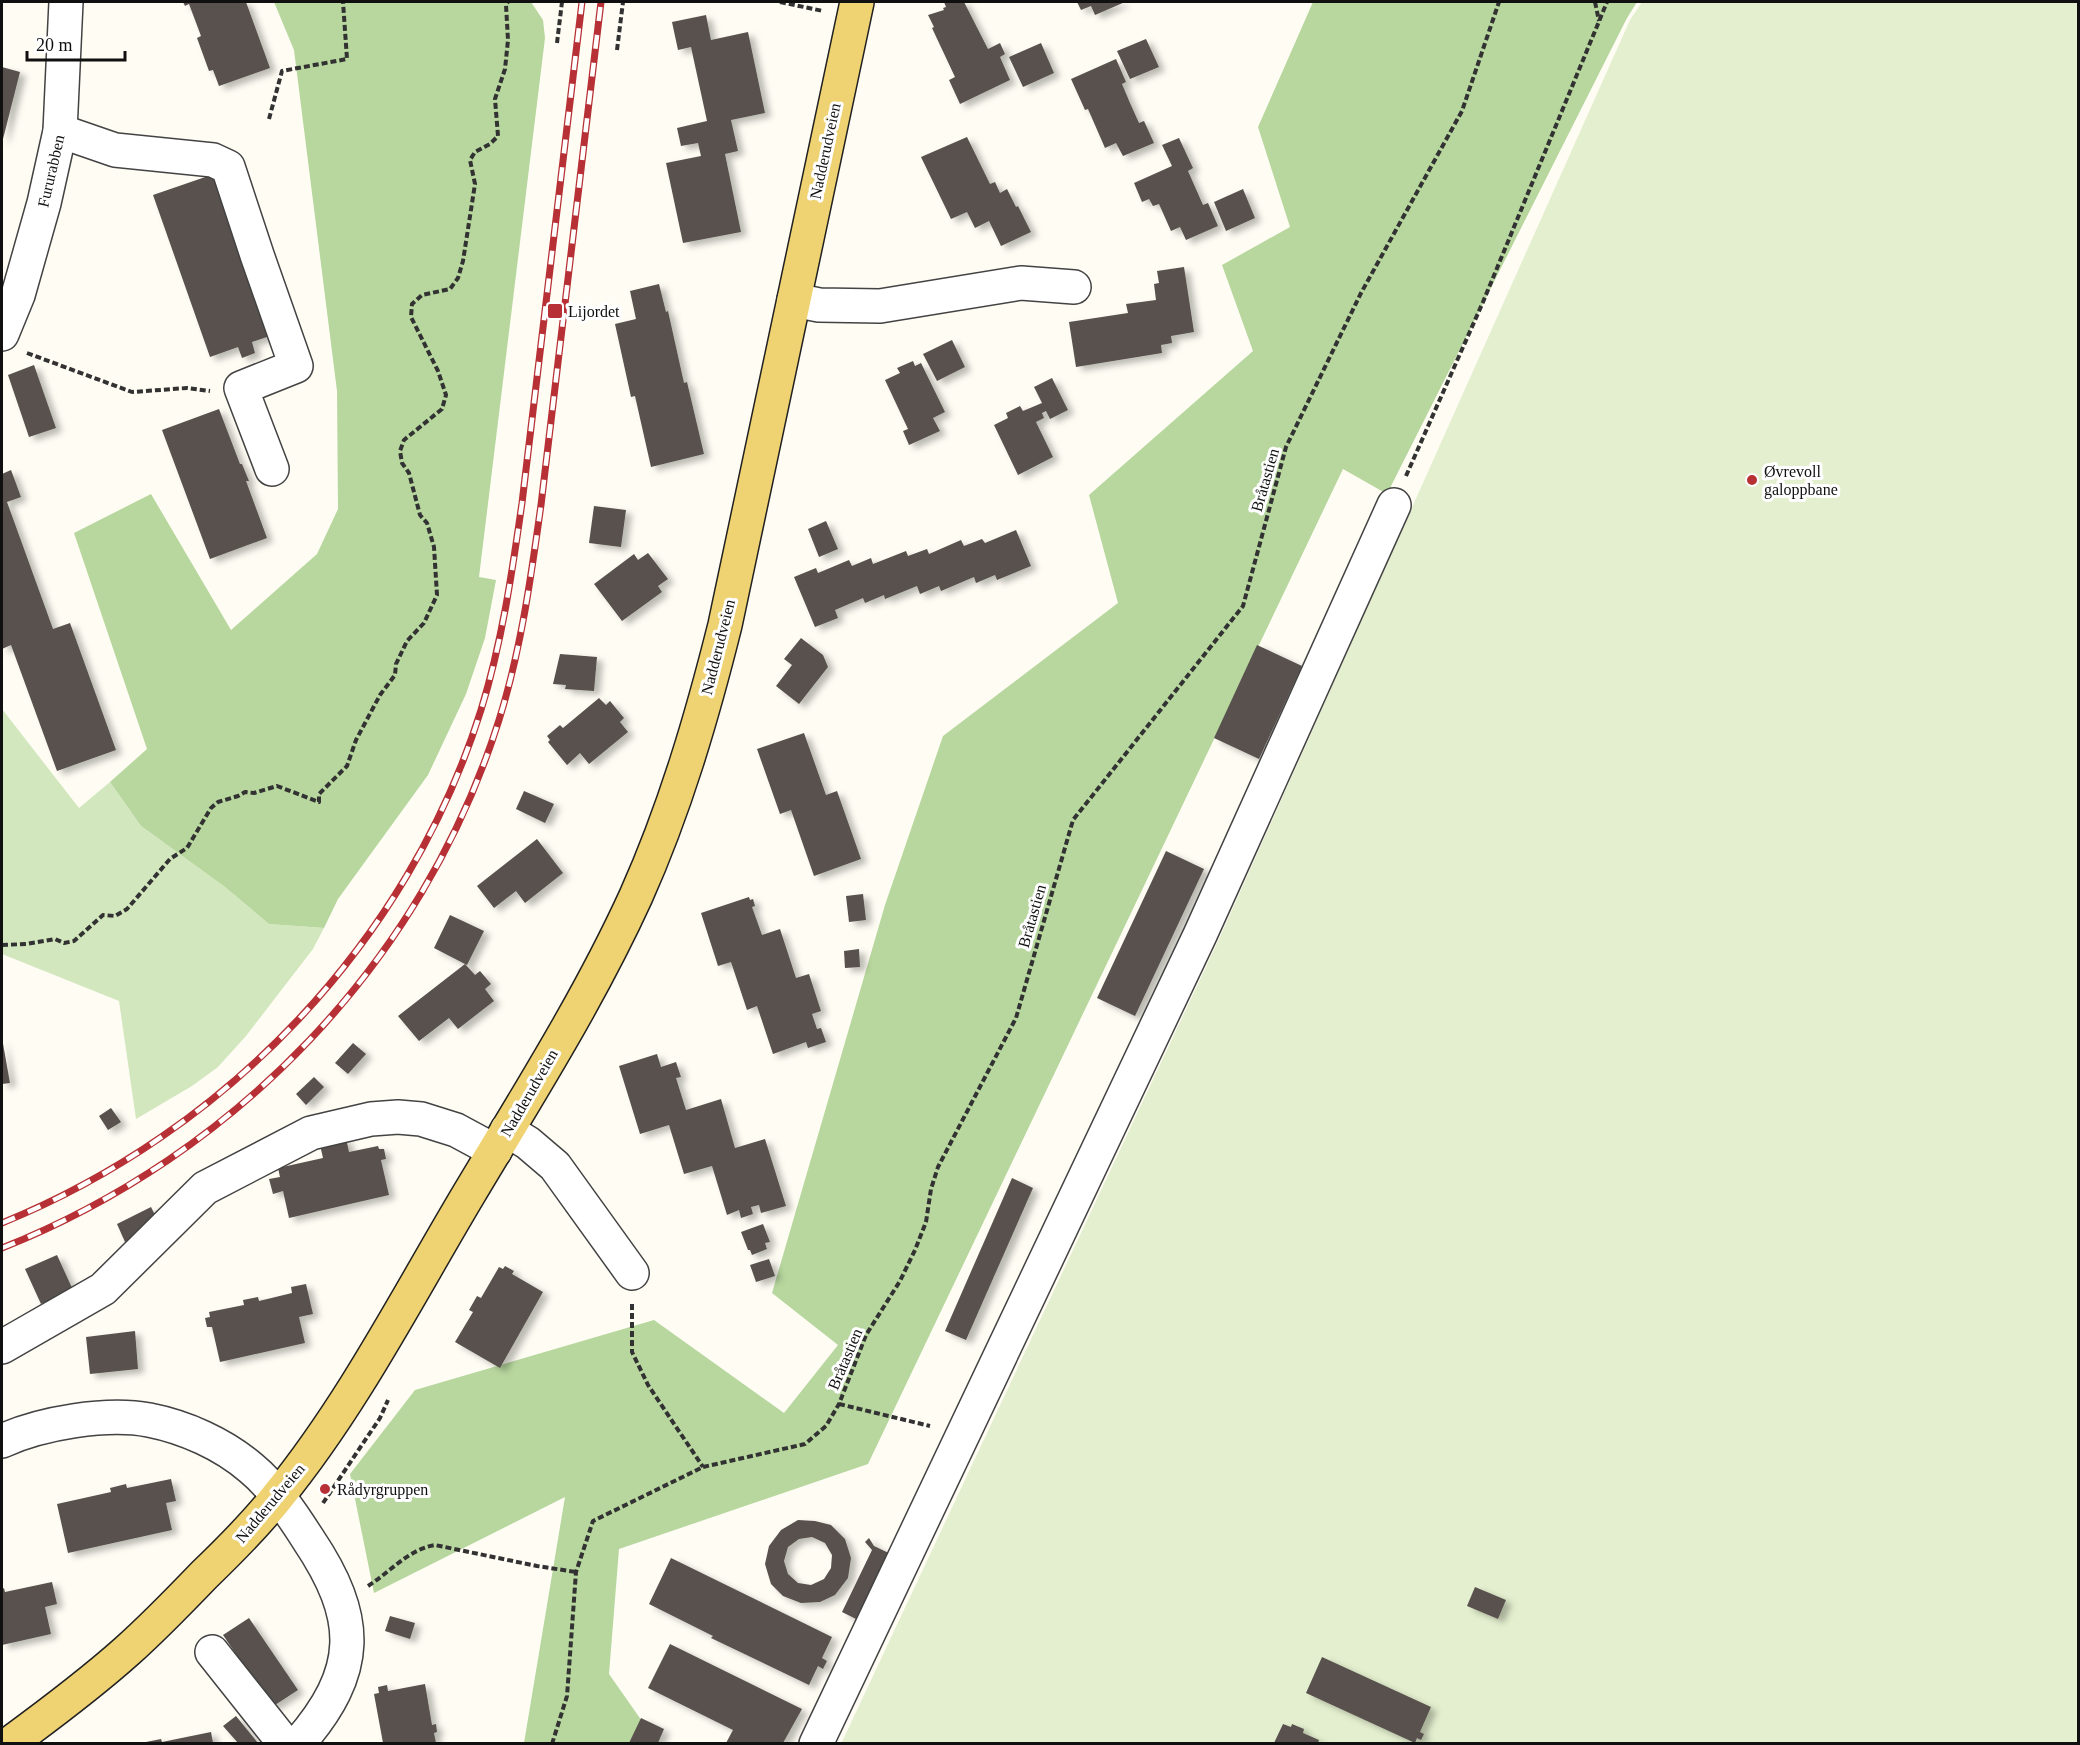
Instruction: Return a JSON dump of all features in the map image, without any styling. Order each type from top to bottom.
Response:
[{"type":"main road","name":"Nadderudveien","points":[[9,1743],[74,1695],[126,1652],[234,1545],[277,1497],[320,1440],[354,1388],[501,1140],[584,996],[636,896],[682,774],[725,625],[794,300],[845,7]]},
{"type":"street","name":"Fururabben","points":[[12,343],[18,295],[44,203],[60,131],[66,2]]},
{"type":"street","points":[[60,131],[115,150],[213,160],[228,168],[296,366],[241,388],[272,469]]},
{"type":"street","points":[[794,300],[819,304],[880,306],[1021,283],[1074,287]]},
{"type":"street","points":[[816,1743],[1200,935],[1394,505]]},
{"type":"street","points":[[2,1347],[103,1289],[205,1188],[311,1134],[372,1119],[398,1117],[421,1119],[456,1130],[501,1140],[528,1143],[555,1166],[633,1273]]},
{"type":"street","points":[[2,1441],[48,1426],[79,1420],[147,1419],[182,1429],[218,1445],[252,1468],[277,1497],[324,1562],[344,1610],[347,1642],[341,1678],[318,1721],[298,1743]]},
{"type":"street","points":[[212,1652],[285,1743]]},
{"type":"path","points":[[269,119],[282,71],[347,59],[343,2]]},
{"type":"path","points":[[2,945],[55,939],[64,942],[74,941],[103,915],[115,916],[127,909],[170,859],[187,848],[218,802],[245,792],[254,793],[277,786],[319,802],[319,794],[347,766],[356,740],[380,695],[395,675],[396,664],[407,641],[424,623],[437,595],[434,548],[427,523],[420,515],[409,473],[402,463],[400,451],[404,440],[442,409],[446,395],[438,371],[411,317],[412,304],[422,295],[450,289],[458,278],[463,261],[475,184],[471,160],[475,152],[498,136],[495,99],[506,69],[508,40],[506,5],[508,2]]},
{"type":"path","points":[[557,43],[562,2]]},
{"type":"path","points":[[617,50],[623,2]]},
{"type":"path","points":[[780,2],[845,7]]},
{"type":"path","name":"Bråtastien","points":[[552,1743],[567,1696],[576,1572],[593,1521],[704,1467],[805,1444],[825,1426],[839,1404],[866,1335],[900,1281],[915,1250],[926,1222],[931,1189],[938,1167],[1016,1018],[1072,820],[1243,606],[1286,447],[1361,293],[1462,111],[1499,2]]},
{"type":"path","points":[[1595,2],[1599,22]]},
{"type":"path","points":[[1394,505],[1483,302],[1607,2]]},
{"type":"path","points":[[12,343],[132,392],[187,388],[204,392],[241,388]]},
{"type":"path","points":[[633,1273],[632,1352],[648,1385],[704,1467]]},
{"type":"path","points":[[839,1404],[963,1434]]},
{"type":"path","points":[[339,1597],[366,1587],[414,1553],[427,1546],[435,1545],[576,1572]]},
{"type":"green space","points":[[274,2],[531,2],[543,20],[545,38],[479,577],[496,580],[485,638],[466,694],[428,775],[338,899],[324,928],[269,924],[225,887],[141,826],[110,782],[147,749],[74,533],[151,494],[231,630],[317,554],[338,509],[337,391],[294,50]]},
{"type":"green space","points":[[1313,2],[1637,2],[1387,494],[1343,469],[868,1464],[619,1549],[609,1674],[644,1724],[634,1743],[524,1743],[565,1497],[374,1593],[350,1474],[415,1390],[654,1320],[784,1413],[838,1345],[772,1293],[885,905],[943,736],[1118,603],[1089,495],[1253,351],[1222,265],[1290,227],[1258,127]]},
{"type":"green space","name":"Øvrevoll galoppbane","points":[[1642,2],[2078,2],[2078,1743],[841,1744],[1219,939],[1630,20]]},
{"type":"green space","points":[[2,709],[79,808],[110,782],[141,826],[225,887],[269,924],[324,928],[313,949],[246,1036],[218,1067],[192,1086],[136,1119],[119,1001],[2,954]]},
{"type":"building","points":[[183,2],[246,2],[270,68],[219,86],[213,70],[209,71],[197,38],[201,36],[189,4],[185,6]]},
{"type":"building","points":[[944,2],[964,2],[988,49],[1000,43],[1005,54],[1000,57],[1010,80],[960,104],[949,80],[955,77],[928,15],[944,10],[943,8],[946,7]]},
{"type":"building","points":[[1077,2],[1125,2],[1095,15],[1091,6],[1081,10]]},
{"type":"building","points":[[706,15],[711,40],[748,32],[765,113],[731,120],[738,151],[725,154],[741,232],[683,243],[666,163],[701,156],[698,143],[681,146],[677,128],[707,121],[691,47],[678,50],[672,22]]},
{"type":"building","points":[[1146,39],[1159,67],[1130,79],[1117,51]]},
{"type":"building","points":[[1041,43],[1054,73],[1023,87],[1009,57]]},
{"type":"building","points":[[1116,59],[1126,82],[1122,84],[1139,123],[1144,121],[1154,143],[1123,156],[1116,143],[1105,148],[1088,109],[1085,110],[1071,79]]},
{"type":"building","points":[[2,67],[20,72],[2,143]]},
{"type":"building","points":[[967,137],[990,184],[995,182],[1000,193],[1007,189],[1031,232],[1001,246],[989,221],[975,228],[967,212],[951,219],[921,157]]},
{"type":"building","points":[[1179,138],[1193,168],[1188,171],[1203,205],[1208,203],[1218,226],[1186,240],[1180,227],[1171,231],[1159,204],[1153,206],[1149,199],[1142,202],[1134,183],[1172,166],[1162,145]]},
{"type":"building","points":[[214,174],[270,336],[252,342],[255,353],[242,358],[238,347],[210,357],[153,195]]},
{"type":"building","points":[[1243,189],[1255,218],[1226,231],[1214,202]]},
{"type":"building","points":[[1184,267],[1194,332],[1171,336],[1172,343],[1161,345],[1162,353],[1076,367],[1069,322],[1128,313],[1126,304],[1156,300],[1154,284],[1159,283],[1157,271]]},
{"type":"building","points":[[659,284],[666,312],[668,311],[684,383],[687,382],[704,454],[651,467],[635,396],[631,397],[615,324],[636,319],[630,291]]},
{"type":"building","points":[[952,340],[965,367],[937,381],[923,354]]},
{"type":"building","points":[[913,361],[915,366],[921,363],[945,412],[933,418],[940,431],[909,445],[903,431],[908,429],[885,380],[900,373],[897,368]]},
{"type":"building","points":[[34,365],[56,428],[29,437],[8,375]]},
{"type":"building","points":[[1052,378],[1068,410],[1050,419],[1046,411],[1042,413],[1044,418],[1036,422],[1053,457],[1018,475],[994,425],[1008,418],[1006,413],[1020,406],[1023,411],[1042,403],[1034,387]]},
{"type":"building","points":[[219,409],[249,481],[246,481],[267,538],[210,559],[162,430]]},
{"type":"building","points":[[11,470],[21,497],[7,502],[53,629],[70,623],[116,750],[57,771],[11,645],[2,649],[2,474]]},
{"type":"building","points":[[594,506],[626,510],[621,547],[589,543]]},
{"type":"building","points":[[826,521],[838,549],[819,557],[808,529]]},
{"type":"building","points":[[1016,530],[1031,566],[997,580],[995,575],[976,583],[974,577],[941,591],[939,586],[920,594],[917,586],[885,599],[884,595],[865,603],[863,598],[835,610],[838,618],[815,627],[794,577],[816,568],[818,573],[849,560],[852,566],[871,558],[873,564],[906,551],[908,556],[927,549],[929,554],[961,540],[964,546],[982,539],[985,543]]},
{"type":"building","points":[[648,553],[668,579],[658,586],[662,592],[622,621],[594,584],[634,554],[638,560]]},
{"type":"building","points":[[801,638],[823,655],[828,667],[799,704],[776,686],[792,665],[784,659]]},
{"type":"building","points":[[1257,645],[1302,666],[1259,759],[1214,738]]},
{"type":"building","points":[[560,654],[597,657],[594,691],[565,689],[566,685],[553,684]]},
{"type":"building","points":[[599,698],[606,705],[610,701],[624,718],[620,722],[628,732],[589,764],[580,753],[567,765],[548,742],[550,740],[547,736],[560,725],[563,728]]},
{"type":"building","points":[[804,733],[826,795],[837,791],[861,859],[814,876],[791,810],[780,814],[757,749]]},
{"type":"building","points":[[524,791],[554,804],[545,823],[516,809]]},
{"type":"building","points":[[537,839],[563,873],[525,903],[516,891],[494,908],[477,886]]},
{"type":"building","points":[[1166,851],[1204,869],[1135,1016],[1097,998]]},
{"type":"building","points":[[863,894],[866,920],[849,922],[846,896]]},
{"type":"building","points":[[749,897],[750,900],[753,899],[755,906],[752,907],[762,935],[780,929],[796,978],[809,974],[821,1011],[812,1014],[817,1029],[821,1028],[826,1042],[808,1048],[806,1042],[773,1054],[757,1006],[747,1010],[731,962],[718,966],[701,913]]},
{"type":"building","points":[[450,915],[484,931],[467,965],[434,948]]},
{"type":"building","points":[[859,949],[860,967],[845,968],[844,951]]},
{"type":"building","points":[[465,964],[475,975],[480,971],[491,984],[485,989],[494,1001],[458,1029],[449,1018],[419,1041],[398,1016]]},
{"type":"building","points":[[2,1038],[10,1083],[2,1084]]},
{"type":"building","points":[[353,1043],[366,1054],[348,1074],[335,1063]]},
{"type":"building","points":[[657,1054],[661,1067],[676,1062],[681,1077],[676,1078],[686,1110],[721,1099],[735,1148],[765,1139],[786,1206],[761,1213],[759,1205],[751,1207],[753,1214],[741,1218],[739,1210],[727,1215],[712,1166],[684,1174],[669,1125],[640,1134],[619,1066]]},
{"type":"building","points":[[314,1077],[324,1087],[306,1105],[296,1094]]},
{"type":"building","points":[[111,1108],[121,1122],[108,1130],[99,1116]]},
{"type":"building","points":[[346,1138],[349,1152],[378,1146],[379,1149],[384,1149],[386,1159],[381,1160],[389,1195],[289,1218],[283,1191],[273,1194],[269,1179],[280,1177],[278,1168],[323,1158],[320,1145]]},
{"type":"building","points":[[1012,1178],[1033,1188],[966,1340],[945,1331]]},
{"type":"building","points":[[151,1207],[160,1225],[125,1242],[117,1224]]},
{"type":"building","points":[[763,1224],[770,1242],[765,1243],[767,1249],[752,1255],[741,1232]]},
{"type":"building","points":[[57,1255],[73,1290],[41,1304],[25,1269]]},
{"type":"building","points":[[769,1259],[775,1276],[756,1282],[750,1265]]},
{"type":"building","points":[[505,1266],[514,1271],[512,1274],[543,1292],[500,1368],[455,1342],[473,1312],[469,1310],[477,1296],[481,1298],[499,1267],[503,1269]]},
{"type":"building","points":[[306,1284],[313,1314],[299,1317],[305,1343],[220,1362],[212,1327],[207,1327],[205,1318],[210,1317],[209,1312],[244,1305],[243,1300],[258,1297],[259,1301],[292,1293],[291,1287]]},
{"type":"building","points":[[135,1331],[138,1369],[90,1374],[86,1337]]},
{"type":"building","points":[[171,1479],[176,1501],[166,1503],[172,1530],[68,1553],[57,1504],[111,1492],[110,1488],[126,1484],[127,1488]]},
{"type":"building","points":[[798,1520],[815,1521],[831,1525],[845,1539],[851,1558],[848,1578],[835,1595],[820,1602],[801,1603],[783,1596],[771,1584],[765,1564],[769,1546],[781,1530]],"holes":[[[812,1537],[825,1543],[832,1555],[831,1568],[824,1579],[811,1585],[798,1583],[788,1574],[784,1561],[788,1547],[799,1539]]]},
{"type":"building","points":[[869,1538],[874,1546],[895,1556],[862,1622],[842,1612],[872,1550],[865,1542]]},
{"type":"building","points":[[671,1558],[832,1637],[822,1658],[827,1661],[823,1669],[818,1666],[809,1685],[711,1638],[713,1636],[649,1604]]},
{"type":"building","points":[[52,1582],[57,1604],[45,1607],[51,1634],[2,1645],[2,1589],[4,1588],[5,1592]]},
{"type":"building","points":[[1475,1587],[1506,1600],[1498,1619],[1467,1606]]},
{"type":"building","points":[[390,1616],[415,1623],[410,1639],[385,1631]]},
{"type":"building","points":[[249,1618],[298,1690],[272,1707],[223,1635]]},
{"type":"building","points":[[670,1644],[802,1709],[783,1743],[726,1743],[733,1730],[648,1688]]},
{"type":"building","points":[[1322,1657],[1431,1707],[1420,1732],[1424,1734],[1421,1740],[1417,1738],[1415,1743],[1306,1693]]},
{"type":"building","points":[[425,1684],[432,1725],[436,1724],[437,1732],[434,1733],[436,1743],[383,1743],[374,1694],[379,1693],[378,1687],[387,1685],[388,1691]]},
{"type":"building","points":[[236,1716],[258,1743],[238,1743],[223,1726]]},
{"type":"building","points":[[641,1718],[664,1729],[658,1743],[629,1743]]},
{"type":"building","points":[[1283,1724],[1291,1727],[1292,1724],[1304,1729],[1303,1733],[1319,1740],[1318,1743],[1274,1743]]},
{"type":"building","points":[[211,1732],[213,1743],[141,1743],[161,1739],[162,1742]]},
{"type":"railway","points":[[2,1223],[84,1184],[161,1137],[233,1082],[298,1020],[356,951],[407,876],[449,795],[481,710],[501,633],[510,581],[522,503],[582,2]]},
{"type":"railway","points":[[2,1248],[87,1209],[168,1160],[242,1104],[310,1040],[370,969],[422,892],[465,808],[507,694],[529,586],[541,505],[601,2]]},
{"type":"place","name":"Lijordet","points":[[555,311]]},
{"type":"place","name":"Øvrevoll galoppbane","points":[[1752,480]]},
{"type":"place","name":"Rådyrgruppen","points":[[325,1489]]}]
